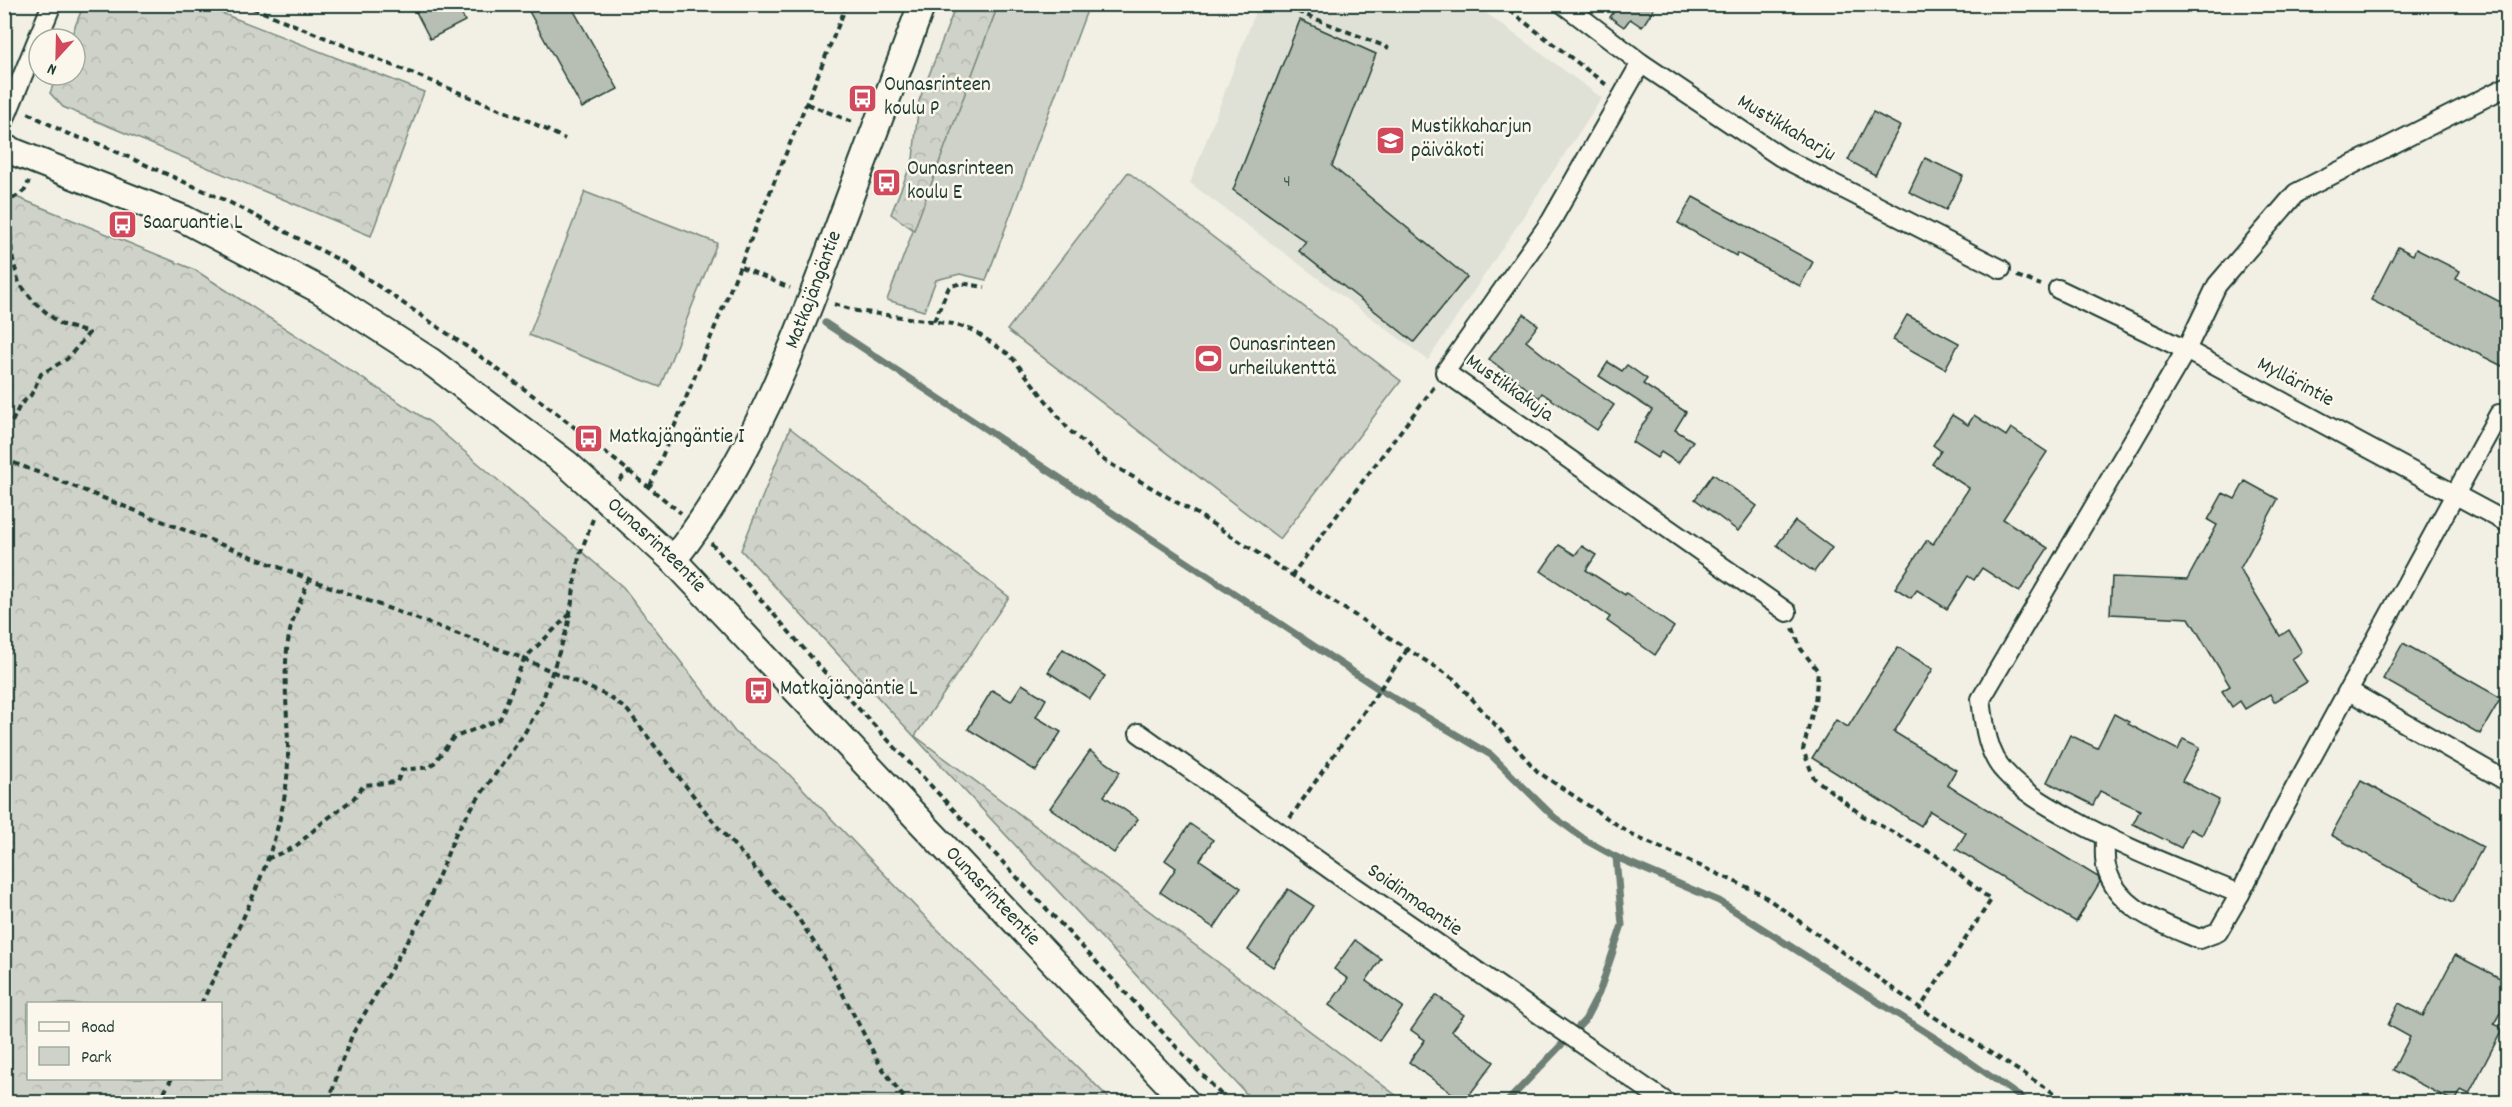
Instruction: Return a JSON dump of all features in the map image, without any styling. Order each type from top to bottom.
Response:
[{"type":"street","points":[[4,121],[52,4]]},
{"type":"street","name":"Matkajängäntie","points":[[673,560],[698,528],[742,458],[813,297],[922,4]]},
{"type":"street","name":"Mustikkaharju","points":[[1563,4],[1641,63],[1781,157],[2001,269]]},
{"type":"street","name":"Mustikkakuja","points":[[1641,63],[1551,221],[1445,372],[1787,612]]},
{"type":"street","points":[[2240,894],[2105,838],[2041,802],[2004,772],[1991,748],[1984,725],[1981,699],[2186,350],[2217,285],[2296,193],[2508,86]]},
{"type":"street","name":"Ounasrinteentie","points":[[4,148],[184,219],[320,290],[375,324],[494,408],[567,464],[673,560],[1186,1102]]},
{"type":"street","name":"Myllärintie","points":[[2061,291],[2186,350],[2508,523]]},
{"type":"street","points":[[2105,838],[2106,865],[2113,885],[2134,909],[2199,939],[2218,932],[2499,414]]},
{"type":"street","points":[[2349,691],[2508,782]]},
{"type":"street","name":"Soidinmaantie","points":[[1139,733],[1666,1102]]},
{"type":"path","points":[[243,4],[531,122],[565,140]]},
{"type":"path","points":[[831,4],[845,10]]},
{"type":"path","points":[[650,486],[847,4]]},
{"type":"path","points":[[1278,4],[1389,48]]},
{"type":"path","points":[[1501,4],[1623,98]]},
{"type":"path","points":[[807,104],[854,122]]},
{"type":"path","points":[[4,428],[10,424],[20,405],[31,395],[41,374],[67,359],[89,333],[60,324],[34,302],[18,283],[12,256],[6,205],[25,190],[38,162]]},
{"type":"path","points":[[741,267],[813,297],[857,311],[934,321],[972,330],[1010,355],[1070,430],[1102,459],[1197,514],[1454,679],[1538,772],[1634,836],[1760,893],[1920,1008],[2068,1102]]},
{"type":"path","points":[[2001,269],[2061,291]]},
{"type":"path","points":[[934,321],[940,304],[950,287],[961,283],[985,287]]},
{"type":"path","points":[[1291,576],[1445,372]]},
{"type":"path","points":[[4,459],[309,579],[524,659],[608,696],[628,711],[644,729],[717,825],[794,912],[823,956],[880,1065],[907,1102]]},
{"type":"path","points":[[329,1102],[352,1033],[423,915],[456,832],[524,734],[542,702],[554,672],[571,614],[579,557],[591,523],[605,498]]},
{"type":"path","points":[[202,1002],[246,910],[267,859],[282,808],[288,767],[286,673],[290,631],[309,579]]},
{"type":"path","points":[[1787,612],[1801,649],[1818,671],[1815,702],[1803,750],[1814,778],[1863,816],[1938,856],[1991,900],[1920,1008]]},
{"type":"path","points":[[267,859],[295,847],[322,822],[353,800],[364,785],[397,782],[402,770],[431,767],[453,738],[500,719],[524,659],[571,614]]},
{"type":"path","points":[[1279,833],[1407,650]]},
{"type":"path","points":[[159,1102],[171,1080]]},
{"type":"shaded area","name":"Mustikkaharjun päiväkoti","points":[[1258,5],[1475,5],[1602,98],[1428,360],[1190,183]]},
{"type":"green space","points":[[84,4],[201,5],[424,92],[371,236],[63,107],[50,93],[52,87],[87,87],[87,27],[75,27]]},
{"type":"green space","points":[[956,5],[998,5],[914,230],[891,214],[913,159],[919,101]]},
{"type":"green space","points":[[998,5],[1089,5],[986,280],[960,274],[936,280],[924,311],[887,300]]},
{"type":"green space","name":"Ounasrinteen urheilukenttä","points":[[1128,172],[1401,381],[1280,539],[1007,330]]},
{"type":"green space","points":[[4,192],[195,270],[430,422],[623,587],[735,732],[785,770],[930,922],[1113,1102],[5,1102]]},
{"type":"green space","points":[[585,192],[717,243],[660,387],[529,335]]},
{"type":"green space","points":[[790,428],[1009,597],[915,736],[1405,1102],[1254,1102],[741,550]]},
{"type":"building","points":[[412,4],[457,4],[465,21],[430,39]]},
{"type":"building","points":[[525,4],[570,4],[618,89],[582,108]]},
{"type":"building","points":[[1609,4],[1657,4],[1642,27],[1630,19],[1624,27],[1610,17],[1616,9]]},
{"type":"building","points":[[1300,20],[1376,54],[1332,166],[1467,277],[1414,342],[1299,251],[1306,242],[1233,190]]},
{"type":"building","points":[[1873,112],[1900,126],[1875,175],[1848,160]]},
{"type":"building","points":[[1925,158],[1963,176],[1946,210],[1909,192]]},
{"type":"building","points":[[1693,197],[1813,262],[1800,286],[1737,253],[1736,256],[1678,223]]},
{"type":"building","points":[[2398,247],[2413,255],[2416,249],[2460,271],[2456,279],[2508,306],[2508,369],[2371,300]]},
{"type":"building","points":[[1524,314],[1538,325],[1526,341],[1561,369],[1614,405],[1597,430],[1542,393],[1539,398],[1489,359]]},
{"type":"building","points":[[1907,315],[1959,343],[1945,369],[1893,340]]},
{"type":"building","points":[[1608,362],[1622,371],[1627,365],[1647,379],[1643,384],[1686,412],[1675,430],[1693,441],[1678,463],[1661,452],[1657,458],[1632,442],[1652,410],[1599,376]]},
{"type":"building","points":[[1952,415],[1968,425],[1974,415],[2006,436],[2011,428],[2047,452],[2003,519],[2048,548],[2019,592],[1982,568],[1974,580],[1968,576],[1947,609],[1917,590],[1911,598],[1895,588],[1927,540],[1933,544],[1969,488],[1932,464],[1941,451],[1933,445]]},
{"type":"building","points":[[1713,474],[1757,506],[1738,531],[1695,499]]},
{"type":"building","points":[[2245,481],[2278,499],[2240,569],[2280,636],[2289,630],[2302,652],[2292,659],[2307,682],[2274,702],[2270,694],[2245,709],[2240,701],[2232,707],[2222,691],[2230,686],[2189,618],[2110,614],[2112,577],[2187,580],[2217,525],[2208,520],[2223,493],[2235,499]]},
{"type":"building","points":[[1795,521],[1832,548],[1814,572],[1777,545]]},
{"type":"building","points":[[1559,545],[1575,555],[1582,546],[1596,555],[1586,570],[1625,595],[1626,593],[1674,627],[1655,655],[1607,621],[1610,617],[1541,571]]},
{"type":"building","points":[[2403,643],[2501,698],[2480,734],[2383,679]]},
{"type":"building","points":[[1898,647],[1933,669],[1894,732],[1956,770],[1947,785],[2098,877],[2100,882],[2076,922],[1956,849],[1966,833],[1930,811],[1921,826],[1812,758],[1836,720],[1848,727]]},
{"type":"building","points":[[1063,649],[1105,676],[1090,699],[1048,672]]},
{"type":"building","points":[[1022,684],[1046,699],[1036,717],[1061,732],[1036,771],[968,729],[992,690],[1011,701]]},
{"type":"building","points":[[2114,714],[2129,722],[2128,724],[2178,750],[2183,739],[2200,747],[2182,781],[2219,800],[2202,835],[2190,829],[2181,848],[2133,824],[2140,810],[2100,791],[2093,805],[2047,782],[2070,735],[2097,748]]},
{"type":"building","points":[[1090,751],[1120,772],[1104,796],[1138,819],[1114,853],[1050,808]]},
{"type":"building","points":[[2361,781],[2483,847],[2453,902],[2331,835]]},
{"type":"building","points":[[1190,824],[1213,840],[1200,860],[1241,888],[1214,928],[1160,892],[1176,868],[1165,860]]},
{"type":"building","points":[[1288,889],[1314,906],[1273,967],[1248,950]]},
{"type":"building","points":[[1355,940],[1381,959],[1366,981],[1403,1007],[1379,1041],[1329,1005],[1348,979],[1334,969]]},
{"type":"building","points":[[2455,955],[2508,982],[2508,998],[2494,1024],[2503,1028],[2469,1094],[2461,1090],[2455,1102],[2393,1070],[2410,1037],[2388,1025],[2399,1003],[2423,1016]]},
{"type":"building","points":[[1436,995],[1464,1015],[1452,1031],[1494,1062],[1464,1102],[1409,1062],[1425,1040],[1411,1030]]},
{"type":"waterway","points":[[825,323],[1379,689],[1491,755],[1554,817],[1587,841],[1616,857],[1719,901],[1946,1045],[2027,1102]]},
{"type":"waterway","points":[[1507,1102],[1585,1020],[1599,993],[1622,925],[1616,857]]},
{"type":"place","name":"Ounasrinteen koulu P","points":[[863,98]]},
{"type":"place","name":"Mustikkaharjun päiväkoti","points":[[1390,140]]},
{"type":"place","name":"Ounasrinteen koulu E","points":[[886,182]]},
{"type":"place","name":"Saaruantie L","points":[[122,224]]},
{"type":"place","name":"Ounasrinteen urheilukenttä","points":[[1208,358]]},
{"type":"place","name":"Matkajängäntie I","points":[[588,438]]},
{"type":"place","name":"Matkajängäntie L","points":[[759,690]]}]
